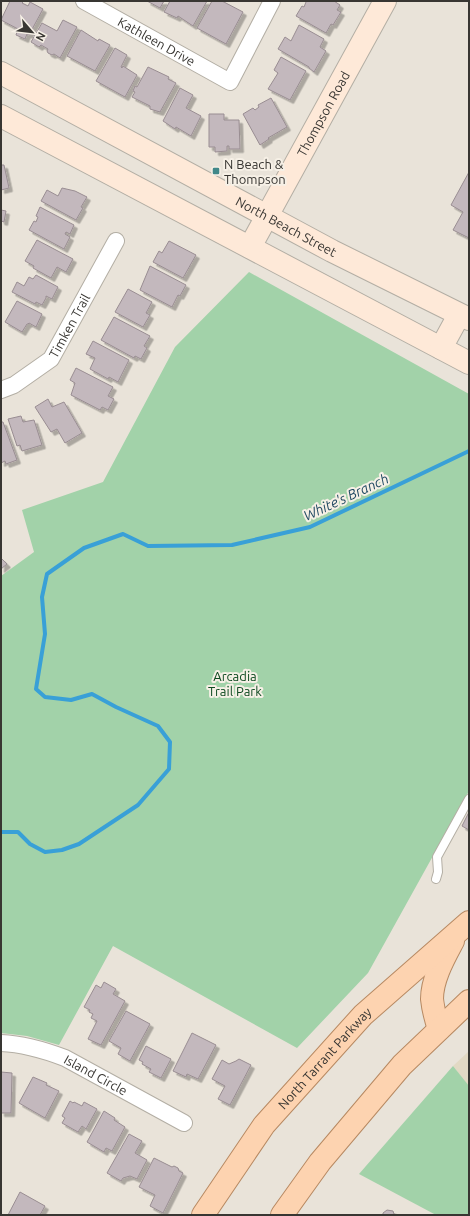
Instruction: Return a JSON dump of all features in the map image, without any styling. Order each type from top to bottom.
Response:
[{"type":"main road","name":"Thompson Road","points":[[250,247],[385,1]]},
{"type":"main road","name":"North Beach Street","points":[[1,73],[332,252],[464,317]]},
{"type":"main road","points":[[1,116],[469,363]]},
{"type":"main road","points":[[441,348],[464,317]]},
{"type":"main road","points":[[439,1029],[434,1013],[432,998],[437,975],[441,963],[464,926]]},
{"type":"main road","name":"North Tarrant Parkway","points":[[203,1215],[264,1125],[363,1015],[464,926]]},
{"type":"main road","points":[[282,1215],[335,1143],[402,1065],[469,1001]]},
{"type":"street","name":"Kathleen Drive","points":[[84,1],[230,82],[272,1]]},
{"type":"street","name":"Timken Trail","points":[[1,390],[14,385],[51,359],[116,241]]},
{"type":"street","name":"Island Circle","points":[[1,1043],[30,1046],[65,1058],[184,1123]]},
{"type":"lane","points":[[436,879],[438,872],[437,857],[469,799]]},
{"type":"shaded area","points":[[469,1051],[469,1087],[453,1066]]},
{"type":"green space","name":"Arcadia Trail Park","points":[[249,272],[469,394],[469,791],[368,973],[297,1048],[113,946],[59,1045],[27,1036],[1,1033],[1,576],[34,552],[22,510],[103,482],[175,347]]},
{"type":"green space","points":[[453,1066],[469,1086],[469,1215],[436,1215],[359,1174]]},
{"type":"building","points":[[10,1],[21,1],[28,6],[30,2],[43,9],[29,35],[27,34],[25,39],[16,35],[18,29],[1,20]]},
{"type":"building","points":[[147,1],[164,1],[160,8]]},
{"type":"building","points":[[170,1],[207,1],[193,26],[178,16],[177,18],[164,12]]},
{"type":"building","points":[[212,1],[222,1],[243,12],[226,44],[197,28]]},
{"type":"building","points":[[305,1],[334,1],[340,5],[337,10],[341,12],[326,33],[296,16],[302,6],[304,7]]},
{"type":"building","points":[[63,20],[77,27],[60,58],[54,54],[52,55],[48,53],[48,49],[41,45],[39,47],[31,42],[42,23],[57,31]]},
{"type":"building","points":[[299,25],[324,39],[320,47],[326,51],[314,72],[309,67],[278,49],[285,37],[291,41]]},
{"type":"building","points":[[81,30],[98,41],[99,39],[110,45],[95,71],[67,56]]},
{"type":"building","points":[[115,48],[127,55],[121,67],[122,68],[123,66],[137,75],[125,97],[96,81]]},
{"type":"building","points":[[281,57],[306,71],[290,100],[268,89],[278,73],[274,70]]},
{"type":"building","points":[[148,67],[169,77],[168,79],[176,83],[160,112],[150,109],[150,106],[132,97],[135,92],[133,91],[135,86],[137,87]]},
{"type":"building","points":[[180,88],[193,95],[186,108],[201,116],[191,136],[176,127],[175,129],[163,121]]},
{"type":"building","points":[[271,98],[287,127],[268,138],[269,139],[260,145],[243,114],[253,108],[255,110],[259,107],[258,105]]},
{"type":"building","points":[[209,114],[224,114],[224,120],[239,120],[240,149],[229,149],[229,146],[227,146],[227,151],[215,152],[215,147],[209,147]]},
{"type":"building","points":[[1,165],[4,165],[9,188],[1,190]]},
{"type":"building","points":[[469,172],[469,238],[453,230],[463,212],[451,205]]},
{"type":"building","points":[[62,188],[75,191],[87,197],[76,220],[41,201],[47,190],[58,196]]},
{"type":"building","points":[[40,207],[74,225],[70,234],[66,232],[65,234],[70,237],[64,249],[29,230],[34,221],[36,222],[38,217],[36,216]]},
{"type":"building","points":[[1,210],[6,211],[4,222],[1,221]]},
{"type":"building","points":[[37,240],[73,259],[66,272],[57,267],[51,278],[33,268],[34,266],[25,261]]},
{"type":"building","points":[[169,241],[196,255],[183,278],[153,262],[159,251],[162,253]]},
{"type":"building","points":[[150,266],[186,285],[180,296],[178,295],[172,307],[140,290]]},
{"type":"building","points":[[36,275],[58,287],[52,299],[46,296],[42,305],[36,302],[35,304],[12,292],[17,282],[24,286],[29,277],[33,279]]},
{"type":"building","points":[[128,289],[152,302],[146,313],[150,315],[143,327],[115,312]]},
{"type":"building","points":[[17,301],[42,314],[36,327],[29,323],[22,332],[5,322]]},
{"type":"building","points":[[114,317],[150,336],[144,346],[147,348],[141,359],[135,356],[134,358],[101,340]]},
{"type":"building","points":[[93,341],[129,360],[118,382],[109,377],[108,379],[90,369],[95,358],[86,354]]},
{"type":"building","points":[[76,368],[113,387],[108,396],[114,399],[108,410],[102,407],[100,410],[71,395],[75,383],[70,380]]},
{"type":"building","points":[[48,399],[52,407],[64,402],[82,433],[65,443],[57,429],[51,432],[35,407]]},
{"type":"building","points":[[21,416],[23,422],[34,420],[42,445],[22,451],[20,445],[17,446],[8,419]]},
{"type":"building","points":[[1,422],[3,422],[17,460],[6,464],[5,461],[1,463]]},
{"type":"building","points":[[1,558],[7,564],[1,569]]},
{"type":"building","points":[[469,812],[469,830],[462,826]]},
{"type":"building","points":[[104,982],[116,989],[113,994],[125,1001],[101,1045],[88,1039],[97,1021],[91,1018],[93,1014],[89,1012],[90,1010],[84,1007],[96,985],[101,988]]},
{"type":"building","points":[[126,1011],[150,1024],[130,1061],[118,1054],[121,1048],[109,1041]]},
{"type":"building","points":[[192,1033],[216,1045],[198,1079],[187,1074],[186,1077],[173,1071]]},
{"type":"building","points":[[146,1046],[171,1059],[161,1078],[149,1072],[151,1069],[142,1064],[143,1062],[139,1060]]},
{"type":"building","points":[[239,1059],[251,1065],[230,1105],[218,1099],[225,1086],[212,1079],[222,1060],[229,1064]]},
{"type":"building","points":[[1,1072],[12,1073],[11,1113],[1,1113]]},
{"type":"building","points":[[33,1077],[47,1083],[46,1085],[59,1091],[45,1118],[19,1103]]},
{"type":"building","points":[[70,1101],[82,1106],[84,1102],[97,1109],[86,1129],[82,1126],[78,1132],[62,1123],[65,1118],[62,1116]]},
{"type":"building","points":[[104,1111],[125,1127],[112,1151],[106,1148],[104,1152],[87,1142]]},
{"type":"building","points":[[129,1134],[142,1141],[135,1153],[147,1160],[137,1179],[130,1176],[123,1178],[121,1181],[107,1173]]},
{"type":"building","points":[[154,1158],[172,1167],[174,1166],[178,1168],[179,1171],[183,1173],[163,1213],[150,1206],[155,1195],[139,1187]]},
{"type":"building","points":[[20,1192],[45,1206],[40,1215],[8,1215]]},
{"type":"building","points":[[387,1210],[393,1211],[394,1214],[397,1215],[383,1215],[383,1213]]},
{"type":"waterway","name":"White's Branch","points":[[1,832],[18,832],[30,844],[45,852],[62,850],[79,844],[138,805],[169,769],[170,742],[158,726],[116,707],[92,694],[71,700],[45,697],[36,689],[45,634],[42,597],[47,574],[84,548],[123,534],[148,546],[232,545],[310,527],[469,451]]},
{"type":"place","name":"N Beach & Thompson","points":[[216,171]]}]
